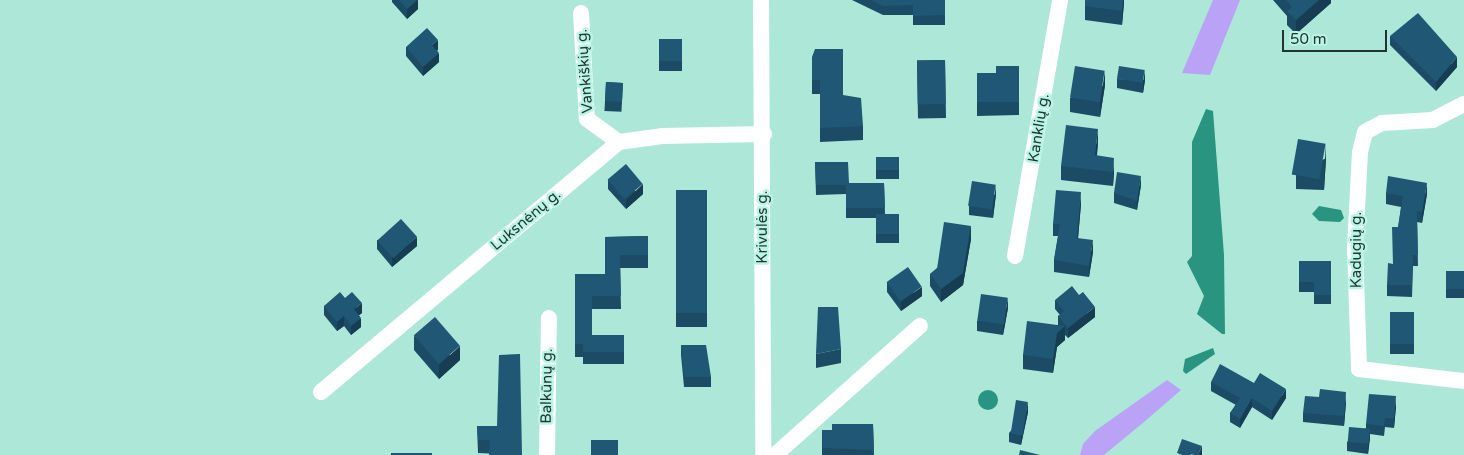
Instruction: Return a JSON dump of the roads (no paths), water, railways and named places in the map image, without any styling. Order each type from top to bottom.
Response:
[{"type":"street","name":"Krivulės g.","points":[[761,0],[764,134],[763,455]]},
{"type":"street","name":"Kanklių g.","points":[[1015,256],[1060,0]]},
{"type":"street","name":"Vankiškių g.","points":[[581,13],[587,119],[619,142]]},
{"type":"street","name":"Kadugių g.","points":[[1464,104],[1433,120],[1382,123],[1365,132],[1360,152],[1355,247],[1359,369],[1464,381]]},
{"type":"street","points":[[619,142],[662,136],[764,134]]},
{"type":"street","name":"Luksnėnų g.","points":[[321,392],[619,142]]},
{"type":"street","name":"Balkūnų g.","points":[[547,455],[549,318]]},
{"type":"street","points":[[775,455],[920,326]]}]
